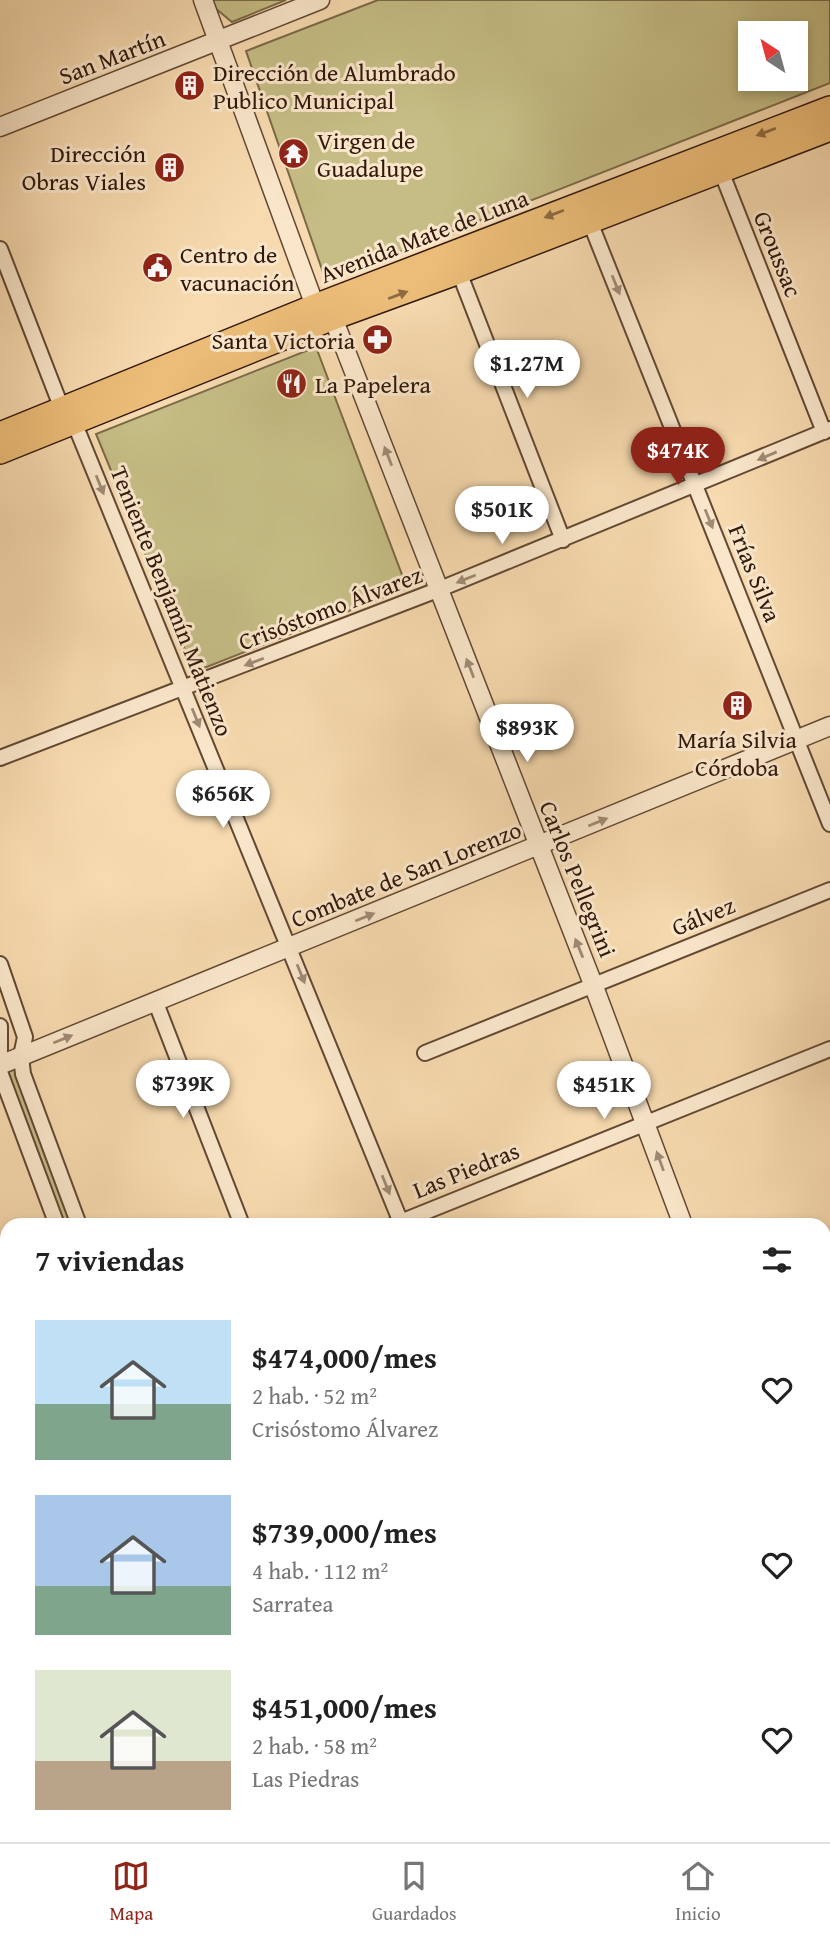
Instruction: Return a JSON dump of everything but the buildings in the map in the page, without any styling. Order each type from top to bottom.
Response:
[{"type":"main road","name":"Avenida Mate de Luna","points":[[0,452],[68,416],[830,108]]},
{"type":"main road","name":"Avenida Mate de Luna","points":[[324,312],[459,272],[830,129]]},
{"type":"main road","name":"Avenida Mate de Luna","points":[[0,434],[68,416]]},
{"type":"street","name":"Carlos Pellegrini","points":[[203,0],[324,312],[440,589],[680,1218]]},
{"type":"street","name":"San Martín","points":[[0,127],[320,0]]},
{"type":"street","name":"Groussac","points":[[721,172],[827,431]]},
{"type":"street","name":"Frías Silva","points":[[590,222],[830,824]]},
{"type":"street","name":"Teniente Benjamín Matienzo","points":[[0,249],[290,947],[396,1218]]},
{"type":"street","points":[[459,272],[563,540]]},
{"type":"street","name":"Crisóstomo Álvarez","points":[[0,758],[440,589],[827,431]]},
{"type":"street","name":"Combate de San Lorenzo","points":[[0,1065],[830,726]]},
{"type":"street","name":"Gálvez","points":[[425,1052],[830,890]]},
{"type":"street","points":[[0,964],[23,1027],[23,1074],[76,1218]]},
{"type":"street","points":[[156,1003],[239,1218]]},
{"type":"street","points":[[0,1026],[0,1054]]},
{"type":"street","name":"Las Piedras","points":[[413,1218],[830,1049]]},
{"type":"street","points":[[0,1072],[54,1218]]},
{"type":"shaded area","points":[[212,0],[286,0],[232,22],[215,8]]},
{"type":"shaded area","points":[[378,0],[830,0],[830,83],[326,281],[246,51]]},
{"type":"shaded area","points":[[316,347],[407,588],[194,672],[96,434]]},
{"type":"shaded area","points":[[15,1064],[70,1218],[60,1218],[5,1069]]},
{"type":"place","name":"Dirección de Alumbrado Publico Municipal","points":[[190,86]]},
{"type":"place","name":"Virgen de Guadalupe","points":[[294,154]]},
{"type":"place","name":"Dirección Obras Viales","points":[[169,167]]},
{"type":"place","name":"Centro de vacunación","points":[[157,268]]},
{"type":"place","name":"Santa Victoria","points":[[378,340]]},
{"type":"place","name":"La Papelera","points":[[292,384]]},
{"type":"place","name":"María Silvia Córdoba","points":[[737,705]]}]
